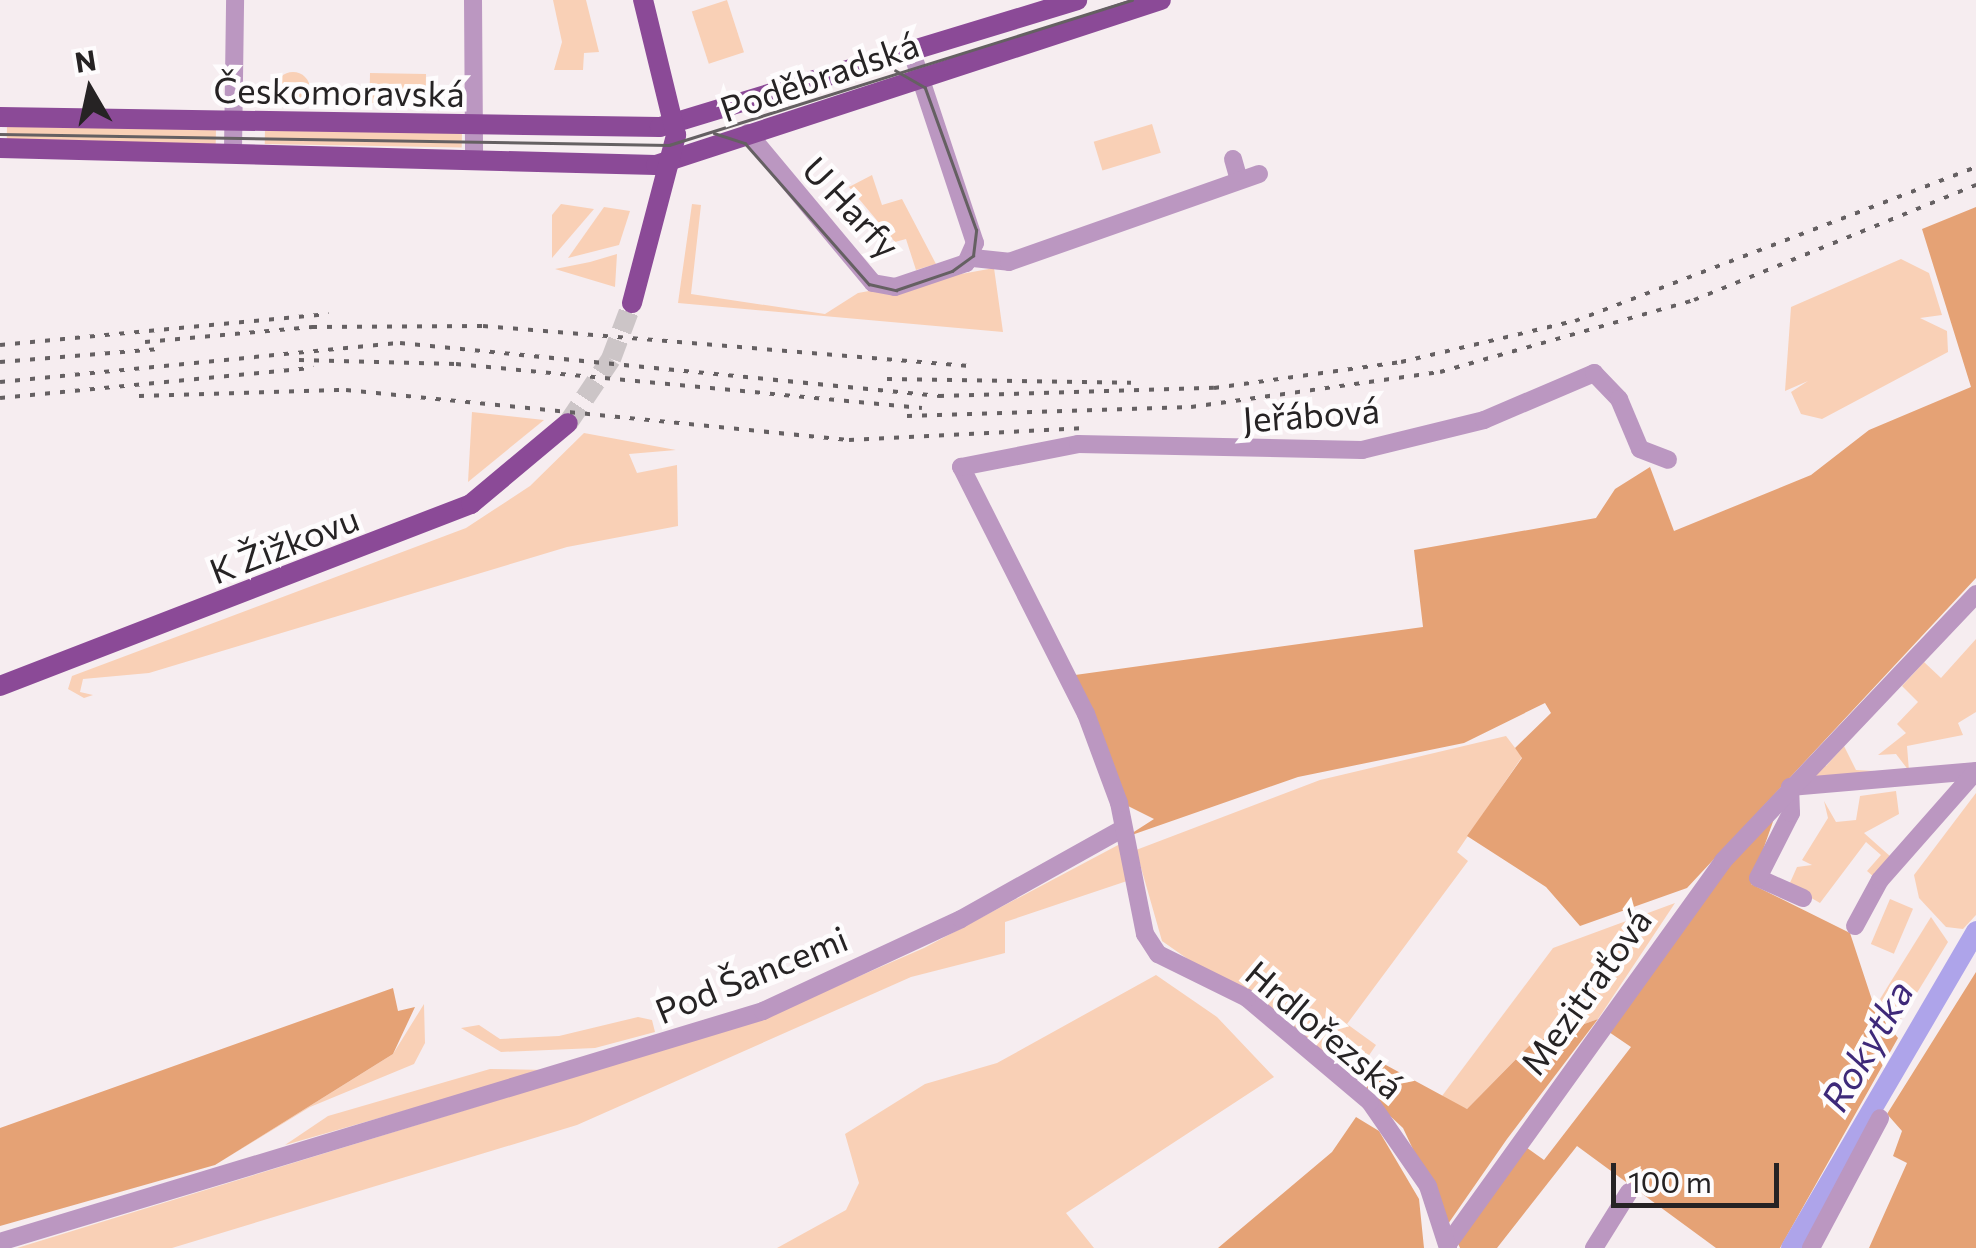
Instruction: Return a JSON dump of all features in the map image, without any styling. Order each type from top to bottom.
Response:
[{"type":"main road","points":[[632,303],[670,162],[675,124],[643,0]]},
{"type":"main road","name":"Poděbradská","points":[[675,124],[1077,0]]},
{"type":"main road","name":"Poděbradská","points":[[670,162],[919,75],[1160,0]]},
{"type":"main road","name":"Českomoravská","points":[[0,117],[474,127],[675,124]]},
{"type":"main road","name":"Českomoravská","points":[[0,148],[233,150],[474,161],[670,162]]},
{"type":"main road","name":"K Žižkovu","points":[[0,686],[471,504],[568,424]]},
{"type":"street","points":[[233,150],[235,0]]},
{"type":"street","points":[[473,0],[474,161]]},
{"type":"street","points":[[912,53],[975,254]]},
{"type":"street","name":"U Harfy","points":[[748,134],[873,284],[898,286],[975,254],[1009,262],[1259,174]]},
{"type":"street","points":[[1232,160],[1239,180]]},
{"type":"street","name":"Jeřábová","points":[[1122,830],[1086,714],[961,467],[1078,444],[1362,450],[1484,420],[1594,372],[1618,399],[1640,449],[1668,460]]},
{"type":"street","name":"Mezitraťová","points":[[1448,1246],[1688,906],[1790,787],[1976,594]]},
{"type":"street","points":[[1803,898],[1758,878],[1790,813],[1790,787],[1837,790],[1976,771]]},
{"type":"street","points":[[1856,926],[1894,862],[1976,771]]},
{"type":"street","name":"Pod Šancemi","points":[[0,1242],[763,1011],[961,919],[1122,830]]},
{"type":"street","name":"Hrdlořezská","points":[[1122,830],[1158,954],[1247,998],[1370,1102],[1428,1186],[1448,1246]]},
{"type":"street","points":[[1812,1248],[1880,1118]]},
{"type":"street","points":[[1594,1248],[1629,1192]]},
{"type":"shaded area","points":[[553,0],[586,0],[599,52],[584,53],[583,70],[554,70],[562,42]]},
{"type":"shaded area","points":[[727,0],[744,52],[709,64],[692,11]]},
{"type":"shaded area","points":[[293,72],[305,77],[310,89],[305,101],[293,106],[281,101],[276,89],[281,77]]},
{"type":"shaded area","points":[[370,73],[426,74],[425,104],[369,103]]},
{"type":"shaded area","points":[[1152,124],[1161,153],[1102,171],[1094,142]]},
{"type":"shaded area","points":[[7,126],[216,130],[216,145],[7,141]]},
{"type":"shaded area","points":[[265,129],[462,132],[462,147],[265,144]]},
{"type":"shaded area","points":[[872,175],[882,205],[902,199],[936,264],[916,270],[906,239],[895,242],[849,187]]},
{"type":"shaded area","points":[[561,204],[594,209],[552,258],[552,215]]},
{"type":"shaded area","points":[[692,204],[701,205],[691,294],[825,314],[858,293],[994,268],[1003,332],[678,303]]},
{"type":"shaded area","points":[[604,207],[630,211],[619,245],[568,258]]},
{"type":"shaded area","points":[[1976,207],[1976,578],[1687,888],[1580,926],[1546,887],[1467,836],[1522,758],[1515,748],[1551,713],[1545,703],[1464,743],[1298,777],[1126,837],[1154,819],[1128,806],[1075,675],[1423,627],[1414,550],[1596,518],[1615,489],[1650,467],[1674,531],[1811,475],[1869,430],[1971,387],[1922,229]]},
{"type":"shaded area","points":[[617,254],[615,287],[555,269],[590,262]]},
{"type":"shaded area","points":[[1901,259],[1929,273],[1942,315],[1920,318],[1947,331],[1948,352],[1822,419],[1801,414],[1791,392],[1808,381],[1785,391],[1791,307]]},
{"type":"shaded area","points":[[472,412],[544,420],[468,482]]},
{"type":"shaded area","points":[[584,433],[676,450],[629,454],[637,473],[677,465],[678,526],[567,547],[149,673],[83,679],[80,692],[93,695],[84,698],[68,689],[72,676],[466,528],[530,486]]},
{"type":"shaded area","points":[[1976,639],[1976,712],[1958,723],[1963,735],[1907,746],[1909,771],[1896,754],[1878,755],[1906,733],[1897,724],[1918,702],[1902,686],[1924,662],[1941,678]]},
{"type":"shaded area","points":[[1506,736],[1522,757],[1457,852],[1468,861],[1347,1024],[1376,1045],[1355,1076],[1162,941],[1136,850],[1320,780]]},
{"type":"shaded area","points":[[1844,746],[1856,770],[1875,771],[1810,791],[1820,756],[1826,766]]},
{"type":"shaded area","points":[[1896,791],[1899,814],[1864,833],[1891,857],[1874,877],[1867,871],[1881,855],[1866,842],[1820,903],[1789,885],[1797,867],[1812,865],[1802,860],[1828,818],[1824,801],[1836,822],[1856,820],[1860,796]]},
{"type":"shaded area","points":[[1976,793],[1976,915],[1963,929],[1946,927],[1919,898],[1914,875]]},
{"type":"shaded area","points":[[1776,813],[1751,884],[1850,933],[1875,1009],[1898,1038],[1780,1248],[1716,1248],[1577,1146],[1497,1248],[1460,1248],[1456,1239],[1523,1145],[1544,1160],[1631,1047],[1606,1030],[1703,895]]},
{"type":"shaded area","points":[[1120,844],[1130,880],[1005,922],[1005,953],[911,977],[577,1125],[172,1248],[17,1248],[761,1019],[924,948]]},
{"type":"shaded area","points":[[1890,899],[1913,909],[1894,954],[1871,944]]},
{"type":"shaded area","points":[[1675,903],[1598,1019],[1532,1043],[1467,1109],[1439,1100],[1553,948]]},
{"type":"shaded area","points":[[1931,917],[1948,942],[1898,1024],[1880,999]]},
{"type":"shaded area","points":[[1976,972],[1976,1248],[1869,1248],[1907,1163],[1893,1156],[1902,1131],[1887,1114]]},
{"type":"shaded area","points":[[1156,975],[1217,1017],[1274,1077],[1066,1213],[1094,1248],[777,1248],[846,1210],[859,1183],[845,1134],[925,1084],[997,1063]]},
{"type":"shaded area","points":[[393,988],[398,1011],[415,1007],[393,1054],[215,1165],[0,1226],[0,1128]]},
{"type":"shaded area","points":[[424,1004],[425,1043],[414,1064],[310,1107],[215,1165],[393,1054]]},
{"type":"shaded area","points":[[638,1017],[652,1020],[655,1032],[595,1048],[501,1052],[461,1028],[479,1025],[500,1039],[559,1036]]},
{"type":"shaded area","points":[[1598,1019],[1448,1224],[1403,1128],[1359,1087],[1384,1064],[1467,1109],[1532,1043]]},
{"type":"shaded area","points":[[490,1069],[547,1070],[285,1145],[328,1116]]},
{"type":"shaded area","points":[[1356,1117],[1379,1131],[1419,1199],[1424,1248],[1218,1248],[1332,1152]]},
{"type":"waterway","name":"Rokytka","points":[[1791,1248],[1976,931]]},
{"type":"tunnel","points":[[568,423],[611,359],[632,303]]},
{"type":"tram line","points":[[0,134],[669,145],[1132,0]]},
{"type":"tram line","points":[[714,133],[745,143],[869,284],[896,290],[952,271],[973,256],[976,230],[925,88],[895,71]]},
{"type":"railway","points":[[0,382],[400,343],[939,396],[1214,388],[1401,362],[1575,321],[1976,167]]},
{"type":"railway","points":[[907,416],[1191,407],[1440,372],[1694,300],[1976,185]]},
{"type":"railway","points":[[0,345],[329,314]]},
{"type":"railway","points":[[145,342],[312,327],[483,326],[972,366]]},
{"type":"railway","points":[[0,362],[159,349]]},
{"type":"railway","points":[[299,360],[456,364],[922,408]]},
{"type":"railway","points":[[0,398],[314,368]]},
{"type":"railway","points":[[887,379],[1131,383]]},
{"type":"railway","points":[[139,396],[346,390],[849,440],[1086,428]]}]
